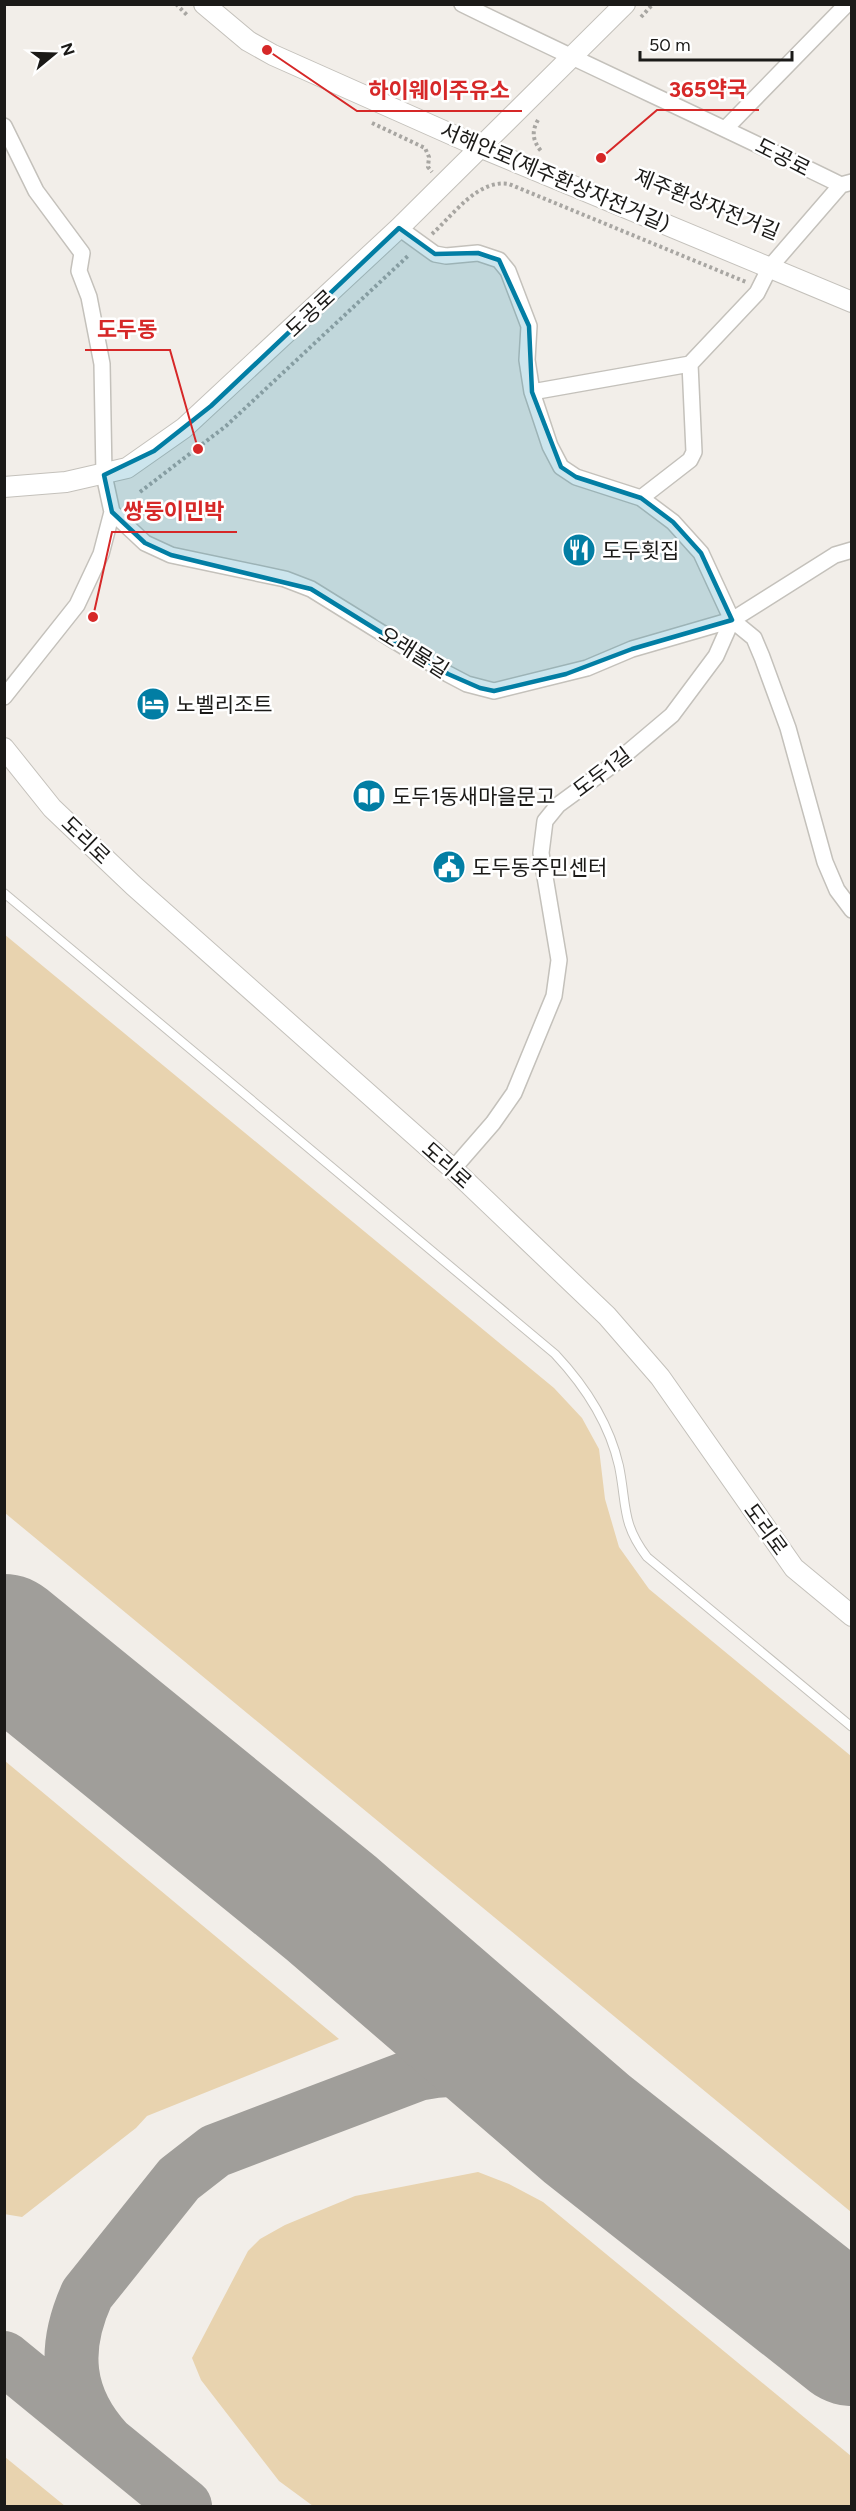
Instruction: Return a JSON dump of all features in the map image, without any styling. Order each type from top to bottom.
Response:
[{"type":"street","name":"서해안로(제주환상자전거길)","points":[[204,4],[248,41],[273,55],[482,148],[852,302]]},
{"type":"street","points":[[462,4],[572,58]]},
{"type":"street","name":"도공로","points":[[4,487],[104,475],[127,468],[154,451],[211,406],[399,228],[625,4]]},
{"type":"street","name":"도공로","points":[[726,128],[847,4]]},
{"type":"street","name":"도공로","points":[[572,58],[846,183]]},
{"type":"street","points":[[4,126],[36,191],[82,253],[79,271],[89,297],[102,364],[104,475],[112,512],[101,554],[77,605],[4,697]]},
{"type":"street","points":[[532,392],[690,364],[757,293],[770,267],[846,183]]},
{"type":"street","points":[[399,228],[435,254],[490,255],[499,260],[508,271],[529,326],[527,360],[532,392],[550,447],[568,473],[641,498],[693,540],[732,620],[754,638],[788,728],[825,862],[837,890],[852,910]]},
{"type":"street","points":[[641,498],[690,460],[694,452],[690,364]]},
{"type":"street","name":"오래물길","points":[[112,512],[145,543],[171,555],[285,579],[311,588],[448,674],[480,688],[494,691],[566,674],[632,649],[732,620],[835,555],[852,550]]},
{"type":"street","name":"도두1길","points":[[453,1169],[493,1124],[514,1093],[554,996],[559,960],[542,854],[545,821],[558,805],[614,764],[672,715],[716,656],[732,620]]},
{"type":"street","name":"도리로","points":[[4,748],[52,808],[134,886],[453,1169],[607,1316],[660,1377],[794,1568],[852,1616]]},
{"type":"lane","points":[[4,894],[555,1354],[578,1379],[598,1412],[619,1467],[625,1517],[634,1540],[647,1557],[852,1726]]},
{"type":"path","points":[[544,114],[536,122],[534,142],[543,153],[550,156]]},
{"type":"path","points":[[405,138],[425,148],[429,157],[428,167]]},
{"type":"path","points":[[140,492],[226,426],[478,191],[498,182],[509,184],[746,282]]},
{"type":"highlighted area","points":[[399,228],[435,254],[478,253],[499,260],[529,326],[532,392],[561,467],[576,477],[641,498],[673,522],[701,553],[732,620],[632,649],[566,674],[494,691],[480,688],[448,674],[311,589],[171,555],[145,543],[112,512],[104,475],[154,451],[211,406]]},
{"type":"shaded area","points":[[4,934],[554,1388],[582,1418],[599,1449],[605,1499],[619,1547],[649,1589],[851,1756],[851,2212],[5,1513]]},
{"type":"shaded area","points":[[5,1761],[339,2039],[147,2116],[136,2128],[22,2217],[4,2214]]},
{"type":"shaded area","points":[[478,2172],[509,2184],[543,2202],[851,2456],[851,2506],[313,2506],[279,2481],[201,2380],[192,2358],[248,2251],[260,2239],[285,2225],[355,2196]]},
{"type":"shaded area","points":[[5,2457],[65,2506],[5,2506]]},
{"type":"taxiway","points":[[107,2442],[83,2408],[72,2372],[74,2334],[79,2314],[87,2294],[179,2179],[215,2151],[418,2074],[444,2070],[467,2070],[509,2081],[528,2090],[587,2129]]},
{"type":"taxiway","points":[[4,2358],[185,2506]]},
{"type":"runway","points":[[4,1642],[331,1908],[587,2129],[852,2338]]},
{"type":"place","name":"하이웨이주유소","points":[[267,50]]},
{"type":"place","name":"365약국","points":[[601,158]]},
{"type":"place","name":"도두동","points":[[198,449]]},
{"type":"place","name":"도두횟집","points":[[579,550]]},
{"type":"place","name":"쌍둥이민박","points":[[93,617]]},
{"type":"place","name":"노벨리조트","points":[[153,704]]},
{"type":"place","name":"도두1동새마을문고","points":[[369,796]]},
{"type":"place","name":"도두동주민센터","points":[[449,867]]}]
